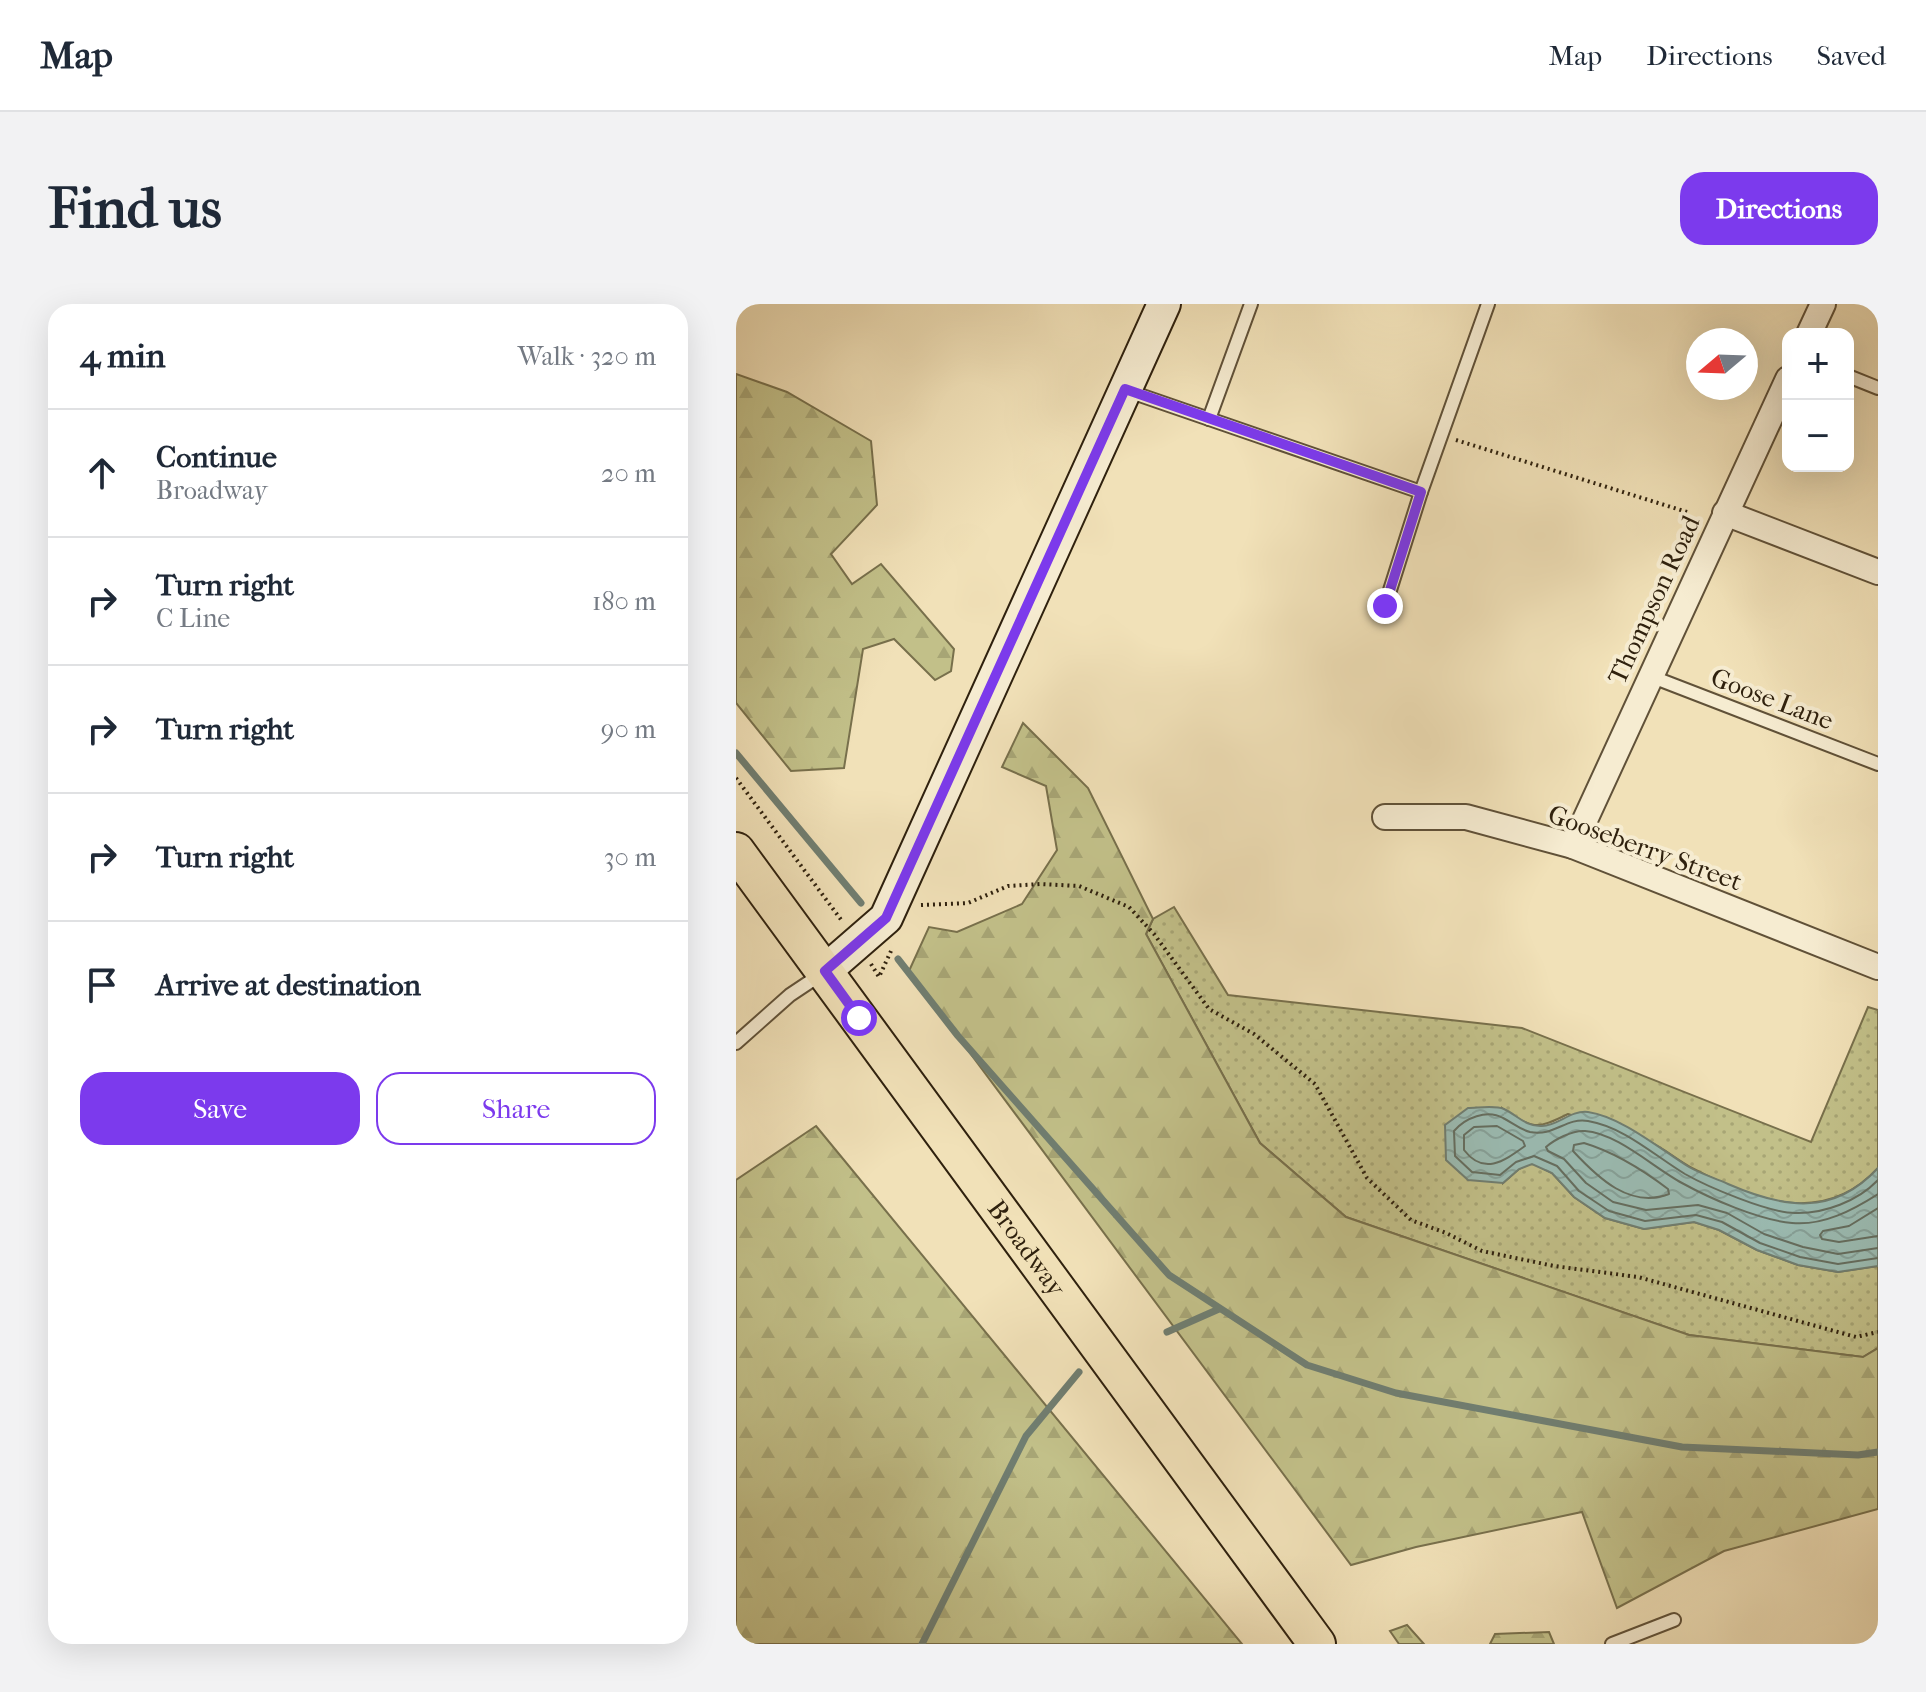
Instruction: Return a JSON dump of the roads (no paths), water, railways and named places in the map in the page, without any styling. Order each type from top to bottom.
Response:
[{"type":"main road","name":"Broadway","points":[[736,851],[1317,1644]]},
{"type":"street","points":[[825,971],[886,918],[1164,304]]},
{"type":"street","points":[[1812,328],[1823,304]]},
{"type":"street","name":"Thompson Road","points":[[1573,846],[1649,675],[1782,392]]},
{"type":"street","points":[[1725,513],[1878,572]]},
{"type":"street","name":"Gooseberry Street","points":[[1385,817],[1466,817],[1573,846],[1878,967]]},
{"type":"lane","points":[[1209,419],[1251,304]]},
{"type":"lane","points":[[1385,606],[1421,492],[1488,304]]},
{"type":"lane","points":[[1854,378],[1878,388]]},
{"type":"lane","points":[[1125,389],[1421,492]]},
{"type":"lane","name":"Goose Lane","points":[[1649,675],[1878,764]]},
{"type":"lane","points":[[736,1043],[790,995],[825,971]]},
{"type":"lane","points":[[1612,1644],[1674,1620]]},
{"type":"water","points":[[1468,1108],[1500,1108],[1536,1126],[1553,1124],[1582,1112],[1601,1115],[1627,1127],[1698,1172],[1768,1199],[1788,1202],[1825,1201],[1843,1195],[1878,1168],[1878,1266],[1838,1272],[1798,1265],[1694,1222],[1644,1229],[1605,1218],[1574,1197],[1552,1173],[1532,1164],[1519,1169],[1503,1183],[1468,1180],[1446,1160],[1445,1125]]},
{"type":"waterway","points":[[736,753],[861,903]]},
{"type":"waterway","points":[[898,959],[958,1036],[1169,1275],[1307,1365],[1396,1393],[1682,1447],[1858,1455],[1878,1452]]},
{"type":"waterway","points":[[1167,1332],[1219,1309]]},
{"type":"waterway","points":[[922,1644],[1026,1436],[1079,1372]]}]
